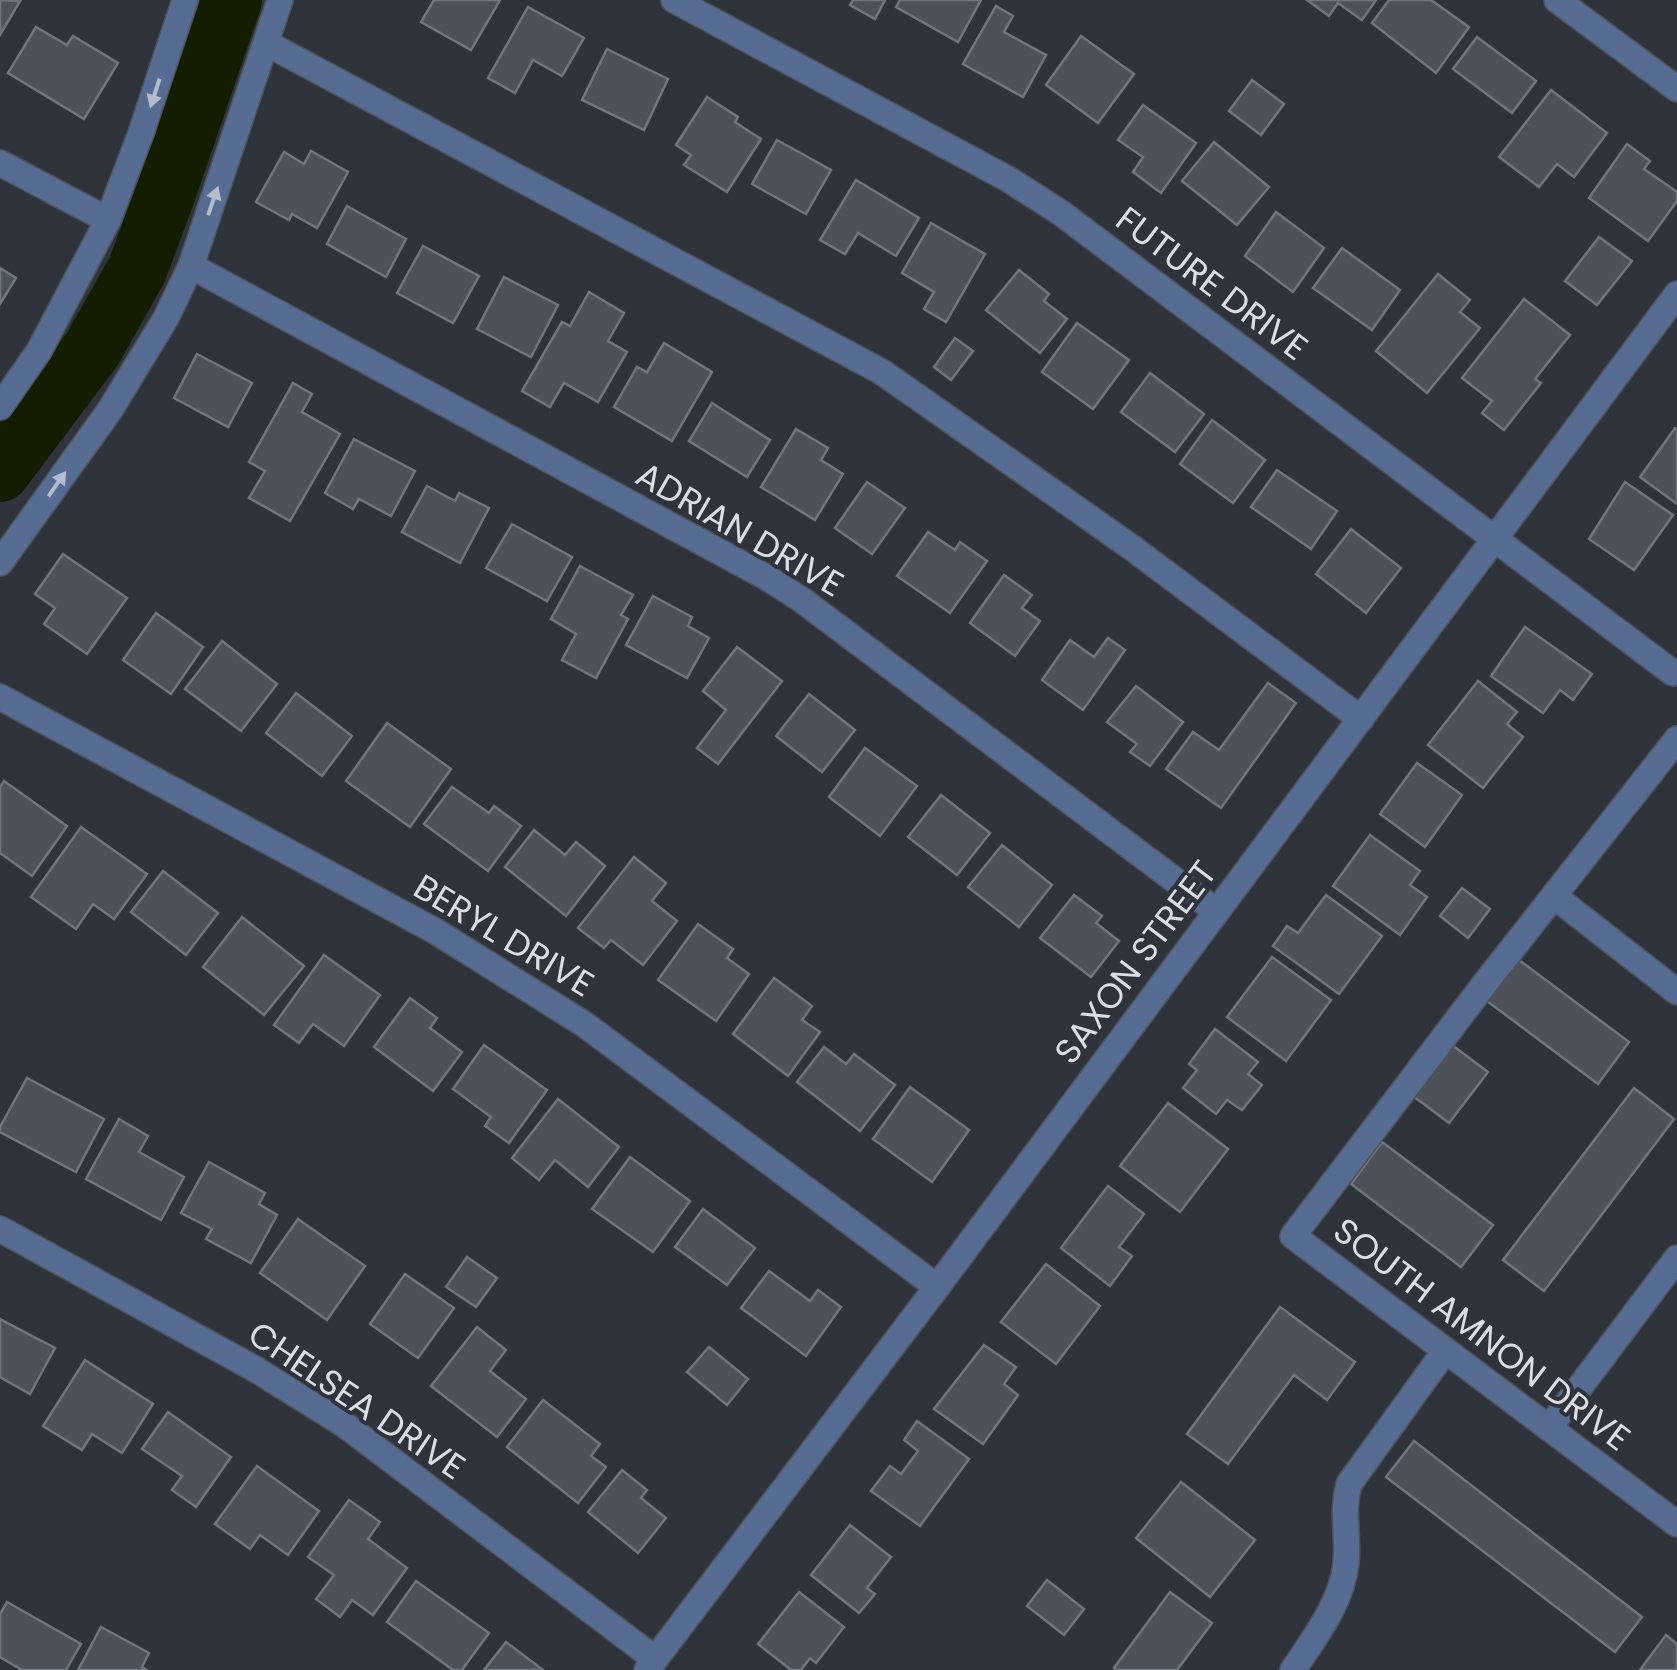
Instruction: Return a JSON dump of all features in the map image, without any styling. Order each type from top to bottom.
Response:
[{"type":"street","points":[[0,406],[39,352],[108,220],[186,0]]},
{"type":"street","points":[[0,563],[110,410],[166,318],[191,266],[280,0]]},
{"type":"street","name":"FUTURE DRIVE","points":[[674,0],[1008,179],[1048,205],[1674,673]]},
{"type":"street","points":[[1557,0],[1677,89]]},
{"type":"street","points":[[266,43],[882,372],[1130,546],[1361,719]]},
{"type":"street","points":[[0,162],[108,220]]},
{"type":"street","name":"ADRIAN DRIVE","points":[[191,266],[790,592],[1216,911]]},
{"type":"street","name":"SAXON STREET","points":[[651,1664],[1677,294]]},
{"type":"street","name":"BERYL DRIVE","points":[[0,697],[435,931],[584,1024],[937,1286]]},
{"type":"street","points":[[1677,739],[1554,896],[1677,992]]},
{"type":"street","name":"SOUTH AMNON DRIVE","points":[[1554,896],[1293,1236],[1677,1524]]},
{"type":"street","name":"CHELSEA DRIVE","points":[[0,1229],[225,1352],[345,1425],[651,1664]]},
{"type":"street","points":[[1549,1428],[1677,1258]]},
{"type":"street","points":[[1293,1670],[1334,1603],[1346,1566],[1344,1505],[1349,1484],[1446,1350]]},
{"type":"building","points":[[0,0],[20,1],[0,35]]},
{"type":"building","points":[[434,0],[500,0],[471,50],[421,22]]},
{"type":"building","points":[[853,0],[885,0],[875,19],[850,5]]},
{"type":"building","points":[[900,0],[981,0],[958,42],[896,7]]},
{"type":"building","points":[[1307,0],[1376,0],[1362,20],[1338,3],[1329,16]]},
{"type":"building","points":[[1389,0],[1431,0],[1469,27],[1436,73],[1372,23]]},
{"type":"building","points":[[996,6],[1013,16],[1004,32],[1046,55],[1023,97],[963,64]]},
{"type":"building","points":[[528,7],[584,38],[562,76],[533,60],[515,93],[488,78]]},
{"type":"building","points":[[36,27],[67,45],[73,36],[118,63],[84,119],[8,73]]},
{"type":"building","points":[[1081,36],[1134,74],[1098,123],[1046,85]]},
{"type":"building","points":[[1477,37],[1536,81],[1512,113],[1453,69]]},
{"type":"building","points":[[607,49],[668,79],[644,130],[582,100]]},
{"type":"building","points":[[1252,80],[1284,104],[1261,135],[1229,111]]},
{"type":"building","points":[[1551,90],[1607,133],[1574,177],[1557,164],[1539,187],[1499,157]]},
{"type":"building","points":[[707,97],[738,117],[735,122],[761,139],[727,192],[684,165],[691,155],[676,145]]},
{"type":"building","points":[[1143,105],[1196,143],[1161,193],[1133,172],[1143,157],[1118,140]]},
{"type":"building","points":[[777,140],[831,170],[806,214],[752,184]]},
{"type":"building","points":[[1214,142],[1269,187],[1237,225],[1182,181]]},
{"type":"building","points":[[1627,144],[1650,161],[1644,169],[1677,192],[1677,201],[1648,241],[1589,198]]},
{"type":"building","points":[[311,151],[348,172],[317,228],[292,214],[289,220],[256,202],[284,152],[304,164]]},
{"type":"building","points":[[856,180],[919,218],[896,256],[858,233],[845,254],[820,240]]},
{"type":"building","points":[[347,206],[406,239],[386,277],[327,244]]},
{"type":"building","points":[[1276,212],[1324,248],[1293,292],[1245,256]]},
{"type":"building","points":[[931,223],[985,254],[946,322],[924,309],[934,292],[902,273]]},
{"type":"building","points":[[1599,237],[1632,261],[1597,305],[1565,281]]},
{"type":"building","points":[[423,246],[479,276],[453,323],[397,293]]},
{"type":"building","points":[[1342,248],[1400,290],[1372,330],[1313,288]]},
{"type":"building","points":[[0,268],[16,278],[0,304]]},
{"type":"building","points":[[1019,270],[1049,294],[1044,301],[1067,319],[1040,353],[986,310]]},
{"type":"building","points":[[1438,274],[1470,300],[1460,312],[1480,328],[1427,393],[1376,351]]},
{"type":"building","points":[[504,277],[558,305],[531,357],[477,329]]},
{"type":"building","points":[[589,292],[624,313],[608,341],[627,352],[598,402],[564,383],[550,407],[522,391],[562,322],[570,326]]},
{"type":"building","points":[[1524,299],[1570,335],[1535,379],[1541,383],[1504,430],[1482,413],[1492,401],[1462,378]]},
{"type":"building","points":[[1077,323],[1129,360],[1093,409],[1042,372]]},
{"type":"building","points":[[955,338],[973,351],[951,380],[934,367]]},
{"type":"building","points":[[664,343],[712,372],[672,441],[614,407],[637,367],[647,372]]},
{"type":"building","points":[[197,354],[252,383],[228,427],[174,398]]},
{"type":"building","points":[[1150,373],[1204,414],[1175,452],[1121,412]]},
{"type":"building","points":[[293,383],[312,394],[302,412],[340,434],[290,521],[249,498],[265,471],[249,462]]},
{"type":"building","points":[[712,403],[770,440],[747,477],[689,441]]},
{"type":"building","points":[[1212,420],[1265,460],[1233,503],[1180,464]]},
{"type":"building","points":[[796,429],[828,448],[821,460],[843,474],[815,520],[761,487]]},
{"type":"building","points":[[1677,429],[1677,504],[1640,477]]},
{"type":"building","points":[[354,439],[415,471],[391,516],[359,499],[353,509],[325,493]]},
{"type":"building","points":[[1277,470],[1337,511],[1311,549],[1251,507]]},
{"type":"building","points":[[867,482],[905,508],[872,554],[835,528]]},
{"type":"building","points":[[1625,482],[1673,515],[1634,570],[1589,539]]},
{"type":"building","points":[[427,486],[455,501],[459,493],[489,508],[460,563],[402,532]]},
{"type":"building","points":[[512,524],[572,557],[547,601],[486,568]]},
{"type":"building","points":[[1351,529],[1401,568],[1366,613],[1316,574]]},
{"type":"building","points":[[928,532],[955,550],[960,542],[987,561],[950,613],[897,576]]},
{"type":"building","points":[[63,554],[127,598],[87,654],[44,624],[55,608],[35,594]]},
{"type":"building","points":[[580,566],[633,595],[621,615],[628,619],[596,678],[562,660],[576,634],[551,619]]},
{"type":"building","points":[[1004,575],[1032,595],[1022,608],[1040,621],[1015,656],[970,623]]},
{"type":"building","points":[[653,596],[692,617],[688,626],[709,638],[687,678],[626,645]]},
{"type":"building","points":[[156,613],[203,647],[171,694],[123,660]]},
{"type":"building","points":[[1525,627],[1592,674],[1573,700],[1560,690],[1543,713],[1491,676]]},
{"type":"building","points":[[1108,638],[1125,650],[1083,710],[1042,680],[1070,640],[1094,657]]},
{"type":"building","points":[[222,641],[277,684],[241,731],[185,689]]},
{"type":"building","points":[[737,647],[782,681],[718,764],[697,748],[726,710],[703,691]]},
{"type":"building","points":[[1478,681],[1517,712],[1507,724],[1523,737],[1483,788],[1428,745]]},
{"type":"building","points":[[1268,683],[1296,703],[1221,808],[1166,769],[1193,732],[1219,750]]},
{"type":"building","points":[[1136,686],[1183,722],[1150,766],[1130,752],[1137,744],[1107,722]]},
{"type":"building","points":[[296,693],[352,736],[322,776],[266,733]]},
{"type":"building","points":[[809,694],[855,730],[822,772],[776,736]]},
{"type":"building","points":[[387,723],[451,769],[410,827],[346,781]]},
{"type":"building","points":[[865,748],[917,786],[880,836],[829,797]]},
{"type":"building","points":[[1417,763],[1462,795],[1425,847],[1380,814]]},
{"type":"building","points":[[4,781],[67,826],[32,876],[0,853],[0,787]]},
{"type":"building","points":[[452,787],[489,813],[494,806],[521,826],[488,871],[424,824]]},
{"type":"building","points":[[941,795],[990,833],[957,875],[908,837]]},
{"type":"building","points":[[81,827],[147,874],[114,919],[93,904],[76,929],[31,897]]},
{"type":"building","points":[[534,830],[565,855],[576,842],[605,866],[566,916],[505,867]]},
{"type":"building","points":[[1370,835],[1420,871],[1410,885],[1427,897],[1400,935],[1333,886]]},
{"type":"building","points":[[1002,845],[1052,885],[1019,927],[968,887]]},
{"type":"building","points":[[634,857],[666,883],[652,901],[677,921],[643,965],[611,940],[604,948],[578,928]]},
{"type":"building","points":[[163,871],[218,913],[186,955],[131,912]]},
{"type":"building","points":[[1462,888],[1490,909],[1468,938],[1440,916]]},
{"type":"building","points":[[1074,895],[1102,916],[1096,923],[1119,941],[1091,977],[1040,938]]},
{"type":"building","points":[[1326,895],[1382,936],[1339,994],[1273,946],[1287,926],[1298,933]]},
{"type":"building","points":[[242,917],[304,966],[264,1015],[203,967]]},
{"type":"building","points":[[698,924],[733,949],[727,958],[749,974],[716,1021],[658,980]]},
{"type":"building","points":[[324,955],[380,995],[344,1046],[313,1024],[299,1043],[274,1025]]},
{"type":"building","points":[[1272,957],[1331,1000],[1286,1061],[1227,1017]]},
{"type":"building","points":[[1519,960],[1629,1042],[1598,1084],[1487,1001]]},
{"type":"building","points":[[774,978],[812,1006],[802,1020],[820,1032],[788,1076],[733,1034]]},
{"type":"building","points":[[410,998],[437,1018],[430,1028],[462,1052],[433,1091],[374,1047]]},
{"type":"building","points":[[1215,1029],[1258,1062],[1248,1074],[1262,1085],[1242,1110],[1227,1100],[1216,1114],[1183,1088],[1197,1070],[1189,1064]]},
{"type":"building","points":[[484,1045],[547,1090],[509,1143],[485,1126],[491,1117],[453,1089]]},
{"type":"building","points":[[1452,1045],[1488,1072],[1449,1123],[1413,1096]]},
{"type":"building","points":[[824,1047],[846,1064],[854,1054],[895,1085],[860,1131],[797,1082]]},
{"type":"building","points":[[27,1078],[104,1119],[76,1172],[0,1132]]},
{"type":"building","points":[[910,1087],[969,1130],[932,1182],[873,1139]]},
{"type":"building","points":[[1634,1088],[1674,1119],[1544,1291],[1503,1260]]},
{"type":"building","points":[[558,1099],[619,1147],[588,1187],[555,1160],[539,1180],[512,1158]]},
{"type":"building","points":[[1168,1103],[1228,1149],[1180,1212],[1120,1166]]},
{"type":"building","points":[[119,1119],[148,1136],[139,1152],[184,1177],[161,1220],[86,1179]]},
{"type":"building","points":[[1382,1142],[1493,1225],[1461,1267],[1351,1184]]},
{"type":"building","points":[[630,1157],[690,1201],[653,1252],[592,1209]]},
{"type":"building","points":[[209,1162],[265,1193],[259,1204],[277,1215],[251,1263],[206,1239],[212,1229],[181,1213]]},
{"type":"building","points":[[1108,1186],[1144,1214],[1119,1247],[1132,1256],[1110,1286],[1061,1248]]},
{"type":"building","points":[[703,1209],[755,1248],[727,1285],[675,1247]]},
{"type":"building","points":[[298,1219],[365,1266],[327,1320],[260,1273]]},
{"type":"building","points":[[467,1257],[497,1278],[476,1307],[446,1287]]},
{"type":"building","points":[[1046,1264],[1100,1306],[1056,1364],[1001,1322]]},
{"type":"building","points":[[769,1271],[810,1301],[818,1290],[841,1307],[806,1356],[741,1308]]},
{"type":"building","points":[[405,1274],[454,1308],[418,1358],[370,1324]]},
{"type":"building","points":[[1280,1307],[1355,1362],[1327,1400],[1294,1375],[1228,1464],[1187,1434]]},
{"type":"building","points":[[0,1319],[55,1348],[30,1394],[0,1377]]},
{"type":"building","points":[[477,1327],[506,1350],[490,1371],[526,1399],[497,1437],[431,1386]]},
{"type":"building","points":[[984,1345],[1016,1367],[1004,1384],[1018,1395],[983,1444],[934,1409]]},
{"type":"building","points":[[709,1347],[748,1379],[727,1405],[687,1372]]},
{"type":"building","points":[[85,1360],[153,1404],[122,1453],[92,1434],[82,1450],[43,1426]]},
{"type":"building","points":[[543,1400],[600,1444],[591,1456],[606,1467],[578,1503],[507,1447]]},
{"type":"building","points":[[168,1412],[231,1457],[196,1507],[172,1490],[182,1476],[142,1449]]},
{"type":"building","points":[[917,1421],[969,1459],[920,1526],[871,1491],[890,1466],[901,1474],[918,1451],[904,1440]]},
{"type":"building","points":[[1414,1441],[1642,1617],[1615,1652],[1386,1477]]},
{"type":"building","points":[[257,1466],[319,1511],[288,1555],[260,1535],[250,1549],[215,1524]]},
{"type":"building","points":[[622,1470],[647,1490],[641,1498],[666,1518],[638,1553],[588,1512]]},
{"type":"building","points":[[1181,1482],[1255,1540],[1210,1597],[1136,1538]]},
{"type":"building","points":[[349,1500],[380,1522],[368,1539],[407,1568],[373,1615],[352,1600],[340,1617],[316,1599],[334,1575],[308,1557]]},
{"type":"building","points":[[850,1525],[891,1557],[867,1588],[875,1594],[859,1613],[811,1575]]},
{"type":"building","points":[[1047,1580],[1084,1609],[1064,1635],[1027,1606]]},
{"type":"building","points":[[416,1581],[489,1633],[462,1670],[453,1670],[387,1622]]},
{"type":"building","points":[[799,1592],[844,1627],[816,1663],[810,1658],[801,1670],[791,1670],[758,1644]]},
{"type":"building","points":[[1170,1592],[1212,1623],[1177,1670],[1116,1670],[1114,1668]]},
{"type":"building","points":[[7,1602],[81,1644],[66,1670],[22,1670],[0,1657],[0,1614]]},
{"type":"building","points":[[101,1627],[149,1653],[142,1667],[147,1670],[78,1670]]},
{"type":"building","points":[[1666,1635],[1677,1644],[1677,1670],[1640,1670]]},
{"type":"building","points":[[506,1642],[543,1670],[484,1670]]},
{"type":"waterway","points":[[0,472],[93,348],[137,270],[232,0]]}]
